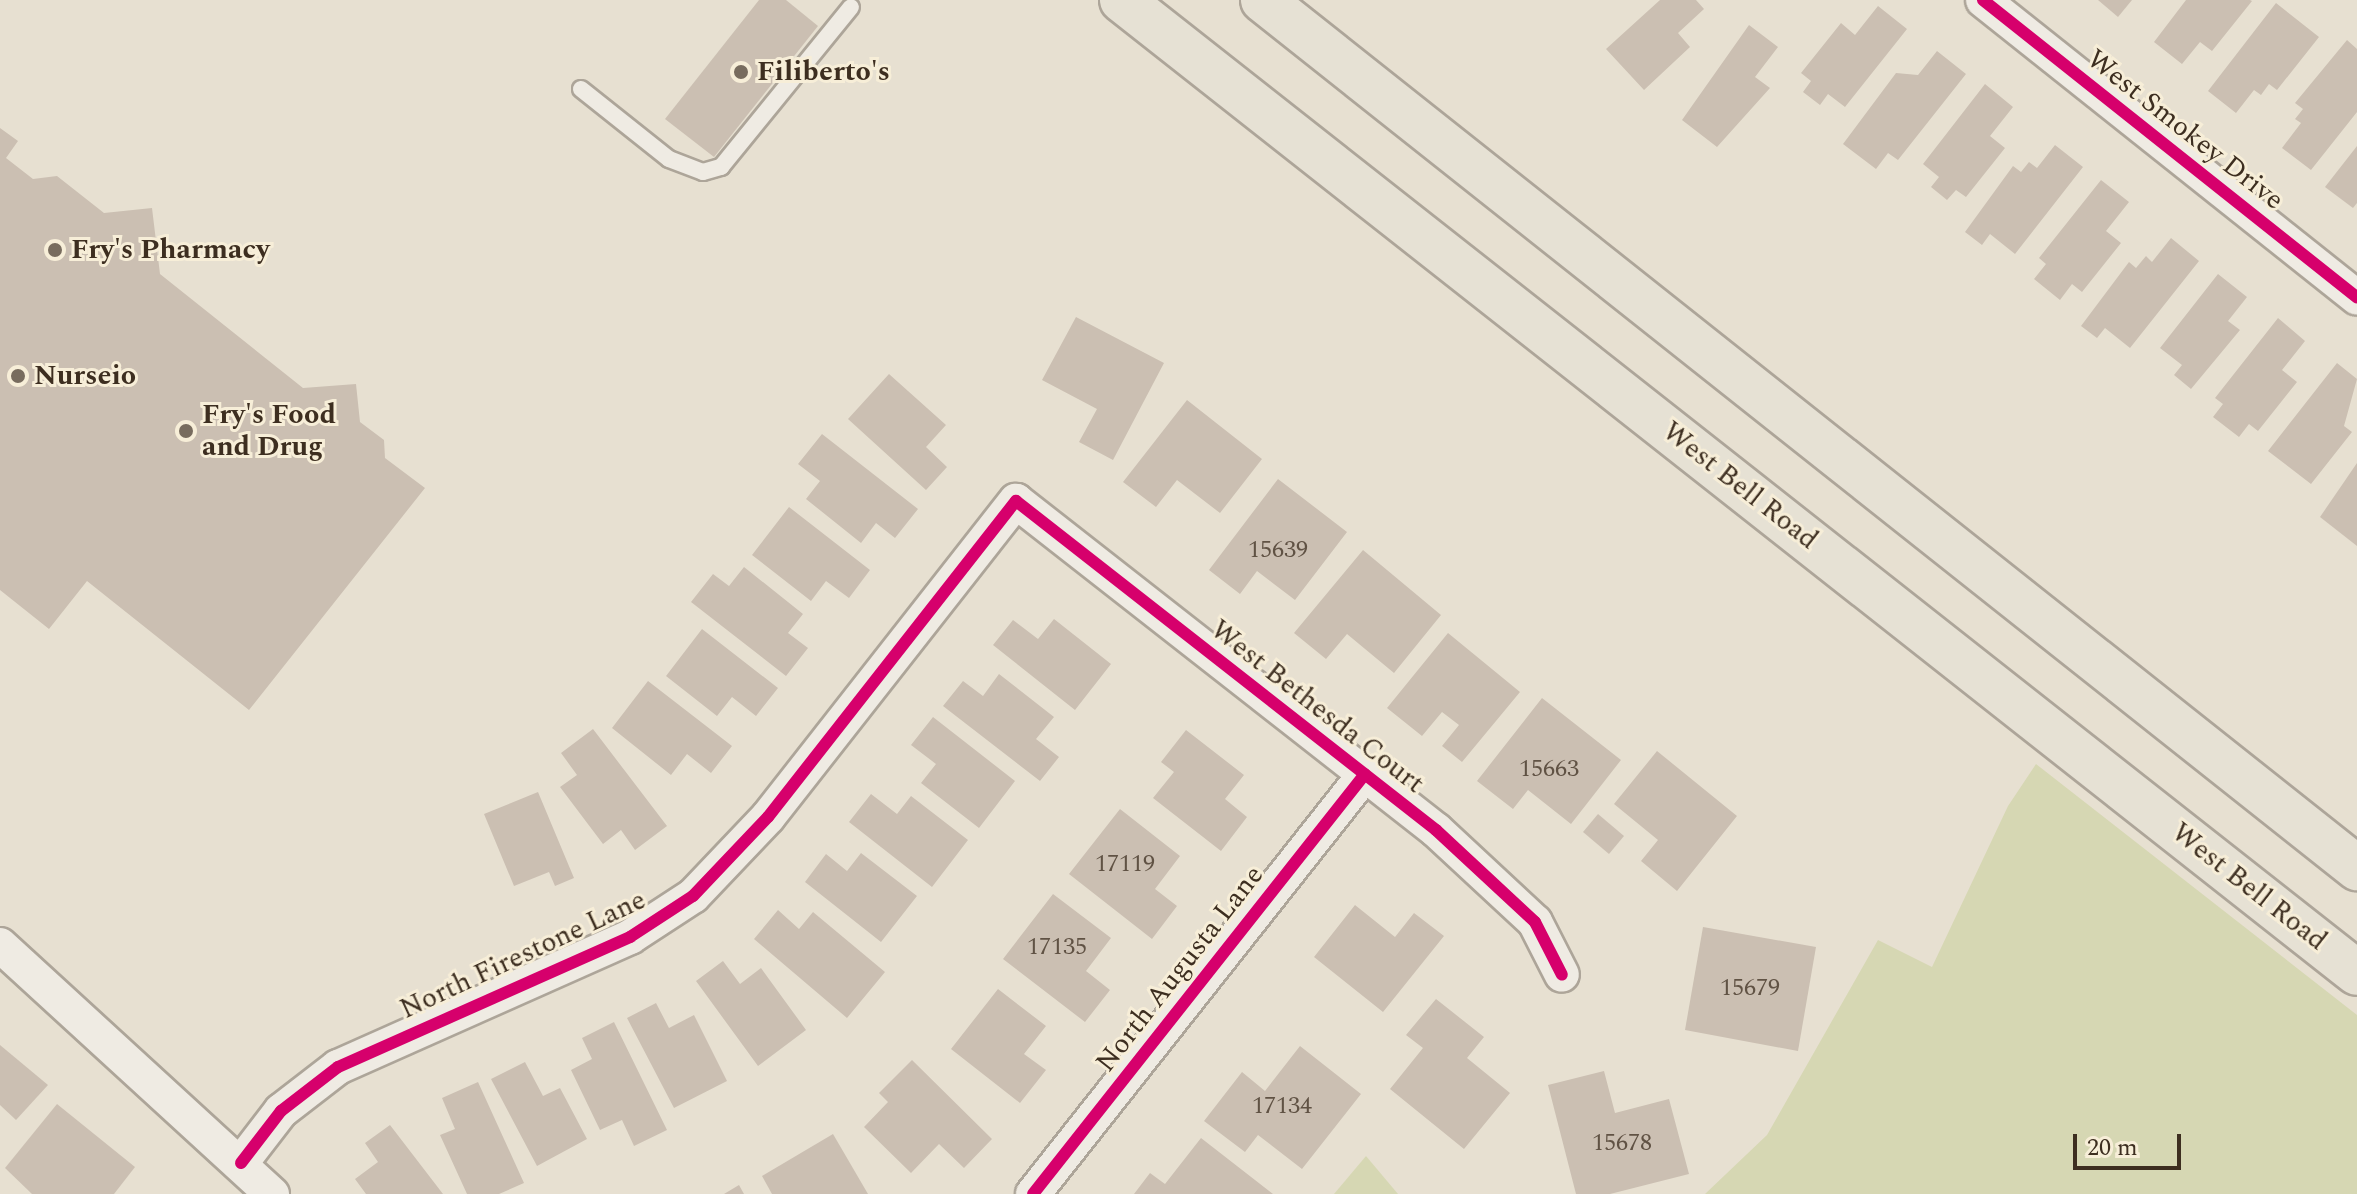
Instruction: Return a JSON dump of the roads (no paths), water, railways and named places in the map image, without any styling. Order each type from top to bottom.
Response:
[{"type":"main road","name":"West Bell Road","points":[[1122,0],[2357,973]]},
{"type":"main road","points":[[1263,0],[2357,868]]},
{"type":"street","name":"West Smokey Drive","points":[[1983,0],[2357,297]]},
{"type":"street","name":"West Bethesda Court","points":[[1016,501],[1365,774],[1535,922],[1562,975]]},
{"type":"street","name":"North Firestone Lane","points":[[241,1163],[281,1111],[338,1067],[630,937],[693,896],[768,817],[1016,501]]},
{"type":"street","name":"North Augusta Lane","points":[[1033,1194],[1365,774]]},
{"type":"street","points":[[0,945],[272,1194]]},
{"type":"lane","points":[[581,89],[669,159],[703,172],[721,167],[851,7]]},
{"type":"place","name":"Filiberto's","points":[[741,72]]},
{"type":"place","name":"Fry's Pharmacy","points":[[55,250]]},
{"type":"place","name":"Nurseio","points":[[18,376]]},
{"type":"place","name":"Fry's Food and Drug","points":[[186,431]]}]
